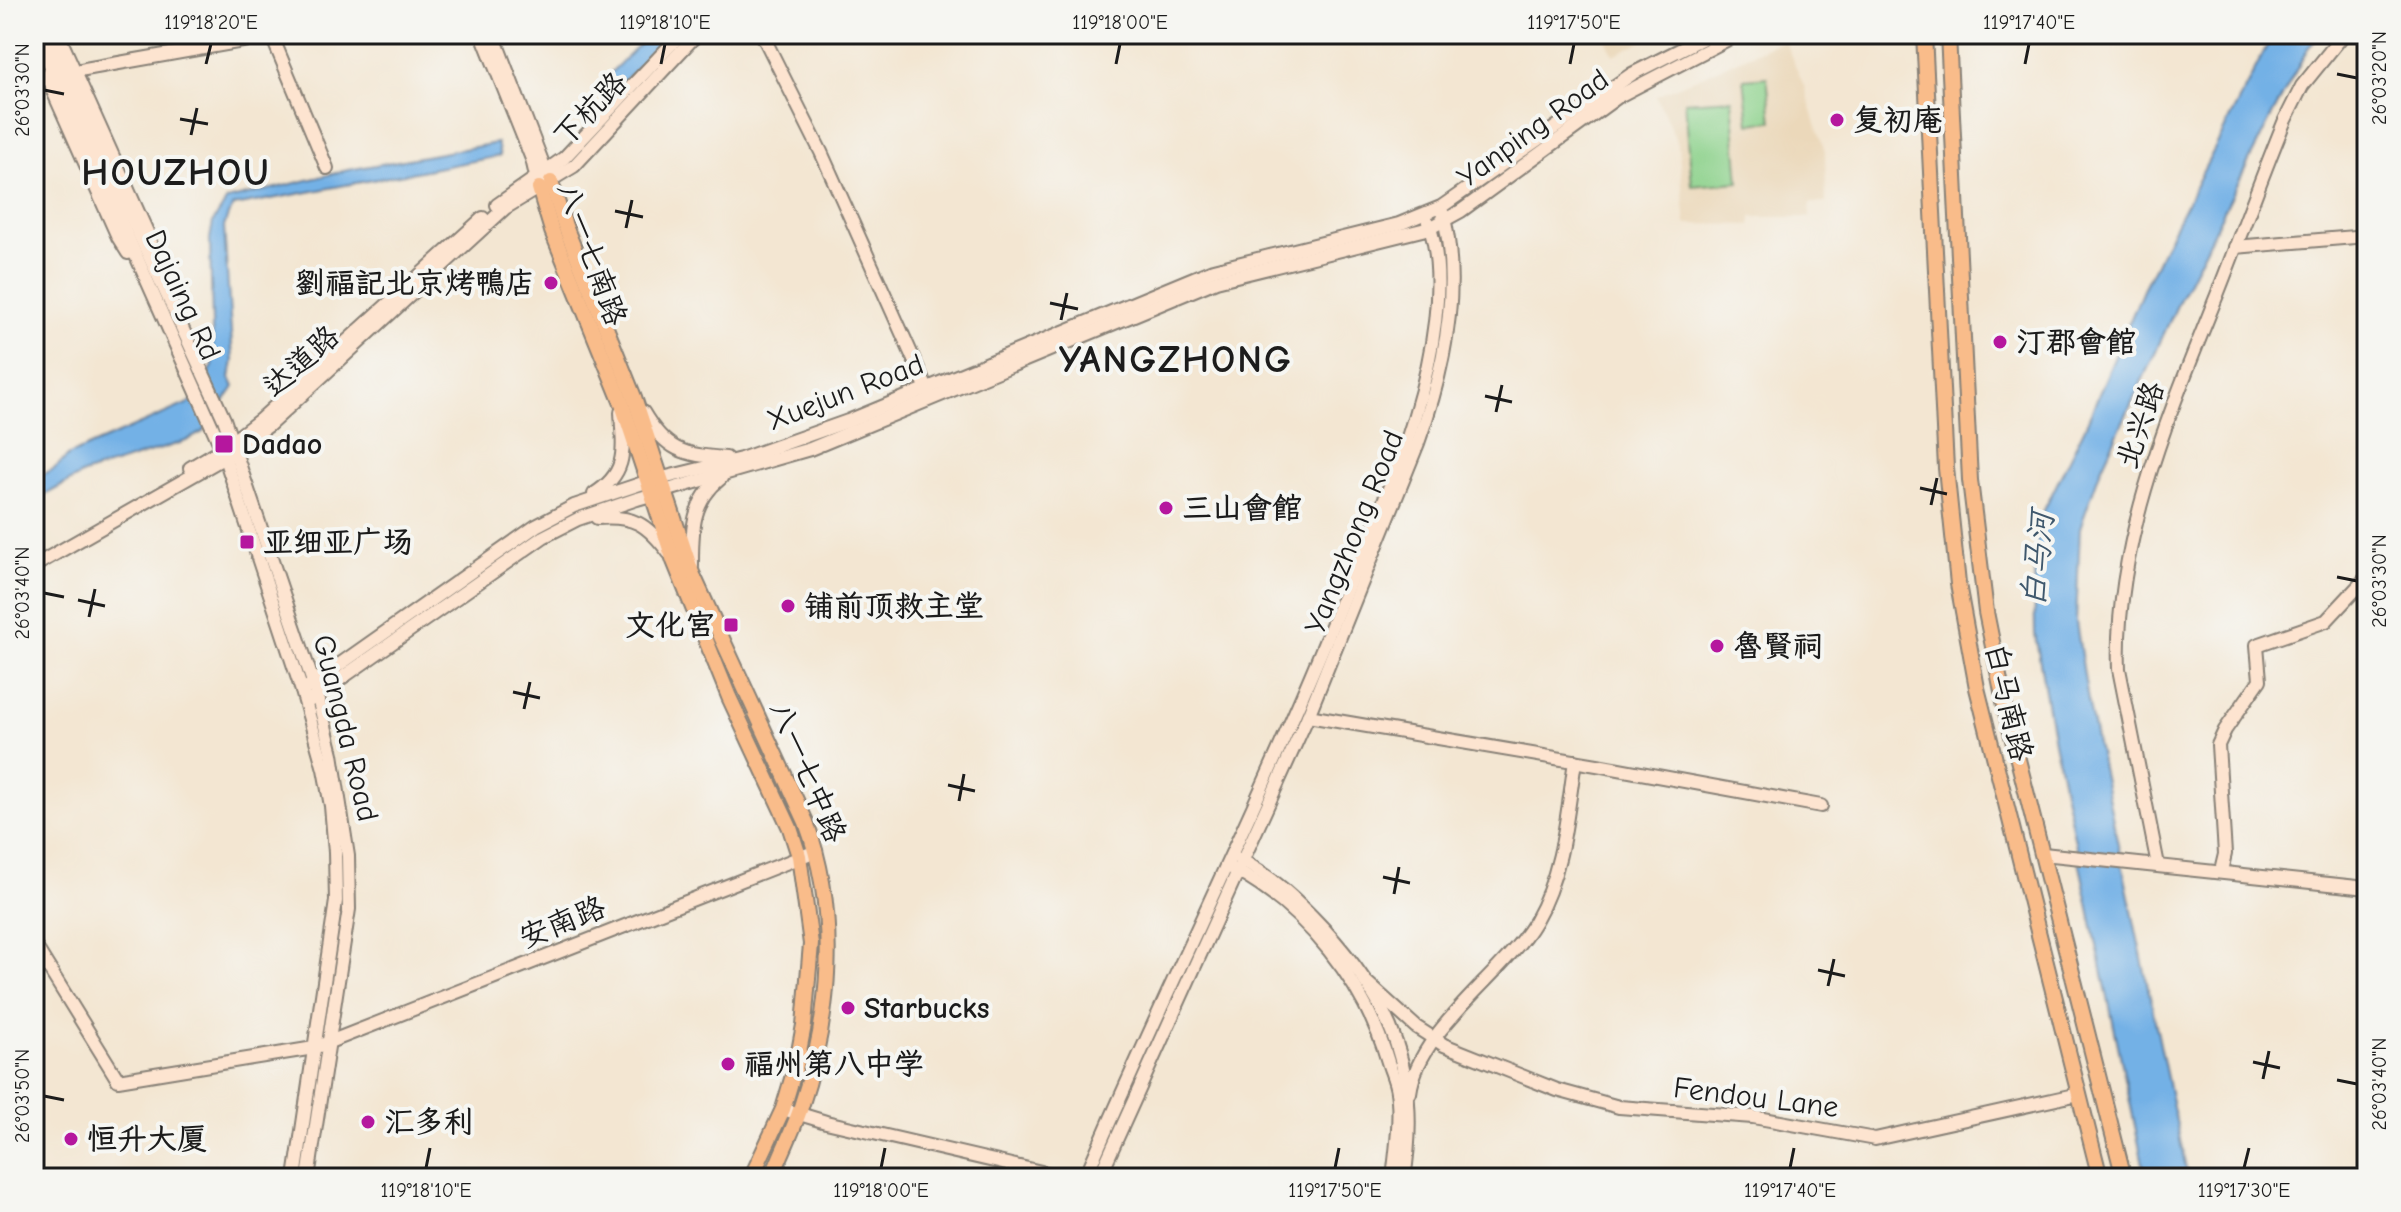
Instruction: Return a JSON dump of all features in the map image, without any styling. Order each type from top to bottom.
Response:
[{"type":"main road","points":[[34,34],[47,62],[62,75]]},
{"type":"main road","points":[[47,34],[62,75],[156,285]]},
{"type":"main road","points":[[58,34],[62,75],[53,91],[118,237],[156,285]]},
{"type":"main road","name":"八一七南路","points":[[482,34],[532,159],[565,226],[655,486]]},
{"type":"main road","name":"八一七南路","points":[[493,34],[543,180]]},
{"type":"main road","name":"下杭路","points":[[543,180],[681,34]]},
{"type":"main road","name":"下杭路","points":[[543,180],[574,166],[697,34]]},
{"type":"main road","points":[[762,34],[821,152],[927,389]]},
{"type":"main road","name":"Yanping Road","points":[[1441,207],[1632,74],[1711,34]]},
{"type":"main road","name":"Yanping Road","points":[[1445,222],[1619,96],[1738,34]]},
{"type":"main road","name":"白马南路","points":[[1924,34],[1946,468],[1958,584],[1977,688],[2100,1178]]},
{"type":"main road","points":[[1948,34],[1974,524],[1996,667],[2124,1178]]},
{"type":"main road","name":"北兴路","points":[[2158,865],[2121,684],[2118,651],[2135,529],[2159,440],[2296,96],[2344,34]]},
{"type":"main road","points":[[34,82],[271,35],[327,168]]},
{"type":"main road","name":"达道路","points":[[34,566],[268,426],[505,208],[543,180]]},
{"type":"main road","name":"Xuejun Road","points":[[310,693],[536,526],[574,506],[655,486],[823,431],[1213,270],[1399,224],[1441,207]]},
{"type":"main road","name":"Yangzhong Road","points":[[1235,864],[1308,716],[1412,460],[1430,407],[1443,355],[1448,317],[1450,278],[1441,207]]},
{"type":"main road","name":"Yangzhong Road","points":[[1235,864],[1414,420],[1436,309],[1436,266],[1425,215]]},
{"type":"main road","name":"Xuejun Road","points":[[310,693],[543,537],[655,486],[725,474],[810,449],[1216,281],[1445,222]]},
{"type":"main road","points":[[2235,247],[2367,236]]},
{"type":"main road","name":"Dajaing Rd","points":[[156,285],[206,377],[219,408],[229,450]]},
{"type":"main road","name":"Dajaing Rd","points":[[156,285],[211,421],[229,450]]},
{"type":"main road","points":[[627,399],[659,437],[674,449],[741,459]]},
{"type":"main road","points":[[574,506],[610,484],[618,472],[623,455],[627,399]]},
{"type":"main road","name":"达道路","points":[[34,557],[229,450]]},
{"type":"main road","name":"Guangda Road","points":[[229,450],[332,754],[345,830],[350,887],[345,935],[308,1178]]},
{"type":"main road","points":[[692,573],[692,532],[698,505],[709,488],[725,474]]},
{"type":"main road","name":"八一七中路","points":[[655,486],[674,561],[729,697],[790,828],[799,856],[809,920],[810,966],[802,1040],[781,1114],[751,1178]]},
{"type":"main road","name":"八一七中路","points":[[655,486],[806,822],[816,851],[825,899],[828,940],[826,987],[817,1050],[797,1119],[772,1178]]},
{"type":"main road","points":[[578,519],[618,516],[638,522],[658,539],[674,561]]},
{"type":"main road","points":[[2221,871],[2225,854],[2218,745],[2260,680],[2257,645],[2326,621],[2367,577]]},
{"type":"main road","name":"Guangda Road","points":[[295,1178],[334,924],[336,860],[329,797],[310,693]]},
{"type":"main road","points":[[1308,716],[1821,806]]},
{"type":"main road","points":[[1404,1178],[1413,1078],[1434,1040],[1517,947],[1542,909],[1559,856],[1575,761]]},
{"type":"main road","name":"安南路","points":[[34,944],[118,1080],[314,1048],[816,851]]},
{"type":"main road","points":[[2043,854],[2367,888]]},
{"type":"main road","points":[[1235,864],[1280,885],[1297,900],[1365,981],[1397,1043],[1410,1102]]},
{"type":"main road","points":[[1085,1178],[1130,1072],[1235,864]]},
{"type":"main road","points":[[1099,1178],[1235,864]]},
{"type":"main road","points":[[1235,864],[1296,915],[1337,962],[1371,1016],[1384,1046],[1397,1092],[1393,1178]]},
{"type":"main road","name":"Fendou Lane","points":[[1365,981],[1434,1040],[1532,1081],[1606,1105],[1635,1110],[1762,1119],[1869,1139],[2079,1094]]},
{"type":"main road","points":[[781,1114],[1035,1178]]},
{"type":"main road","points":[[797,1119],[1067,1178]]},
{"type":"shaded area","points":[[1603,34],[1657,34],[1614,55]]},
{"type":"shaded area","points":[[1784,40],[1804,86],[1825,152],[1826,203],[1810,203],[1810,217],[1751,217],[1751,225],[1686,224],[1678,144],[1656,96]]},
{"type":"green space","points":[[1767,77],[1772,121],[1749,124],[1744,79]]},
{"type":"green space","points":[[1732,99],[1739,182],[1692,186],[1685,102]]},
{"type":"water","points":[[650,34],[670,34],[607,99],[596,87]]},
{"type":"water","name":"白马河","points":[[2273,34],[2320,34],[2308,48],[2268,123],[2180,299],[2101,469],[2080,528],[2076,622],[2088,701],[2188,1178],[2146,1178],[2054,742],[2035,634],[2034,554],[2044,510],[2085,427],[2146,283]]},
{"type":"water","points":[[497,143],[500,156],[234,206],[224,227],[233,361],[230,378],[234,387],[203,432],[186,441],[83,474],[34,501],[34,479],[54,469],[69,455],[191,402],[213,366],[210,239],[213,222],[227,200],[348,170]]},
{"type":"place","name":"复初庵","points":[[1837,120]]},
{"type":"place","name":"劉福記北京烤鴨店","points":[[551,283]]},
{"type":"place","name":"汀郡會館","points":[[2000,342]]},
{"type":"place","name":"Dadao","points":[[224,444]]},
{"type":"place","name":"三山會館","points":[[1166,508]]},
{"type":"place","name":"亚细亚广场","points":[[247,542]]},
{"type":"place","name":"铺前顶救主堂","points":[[788,606]]},
{"type":"place","name":"文化宫","points":[[731,625]]},
{"type":"place","name":"魯賢祠","points":[[1717,646]]},
{"type":"place","name":"Starbucks","points":[[848,1008]]},
{"type":"place","name":"福州第八中学","points":[[728,1064]]},
{"type":"place","name":"汇多利","points":[[368,1122]]},
{"type":"place","name":"恒升大厦","points":[[71,1139]]},
{"type":"district","name":"HOUZHOU","points":[[176,172]]},
{"type":"district","name":"YANGZHONG","points":[[1176,359]]}]
